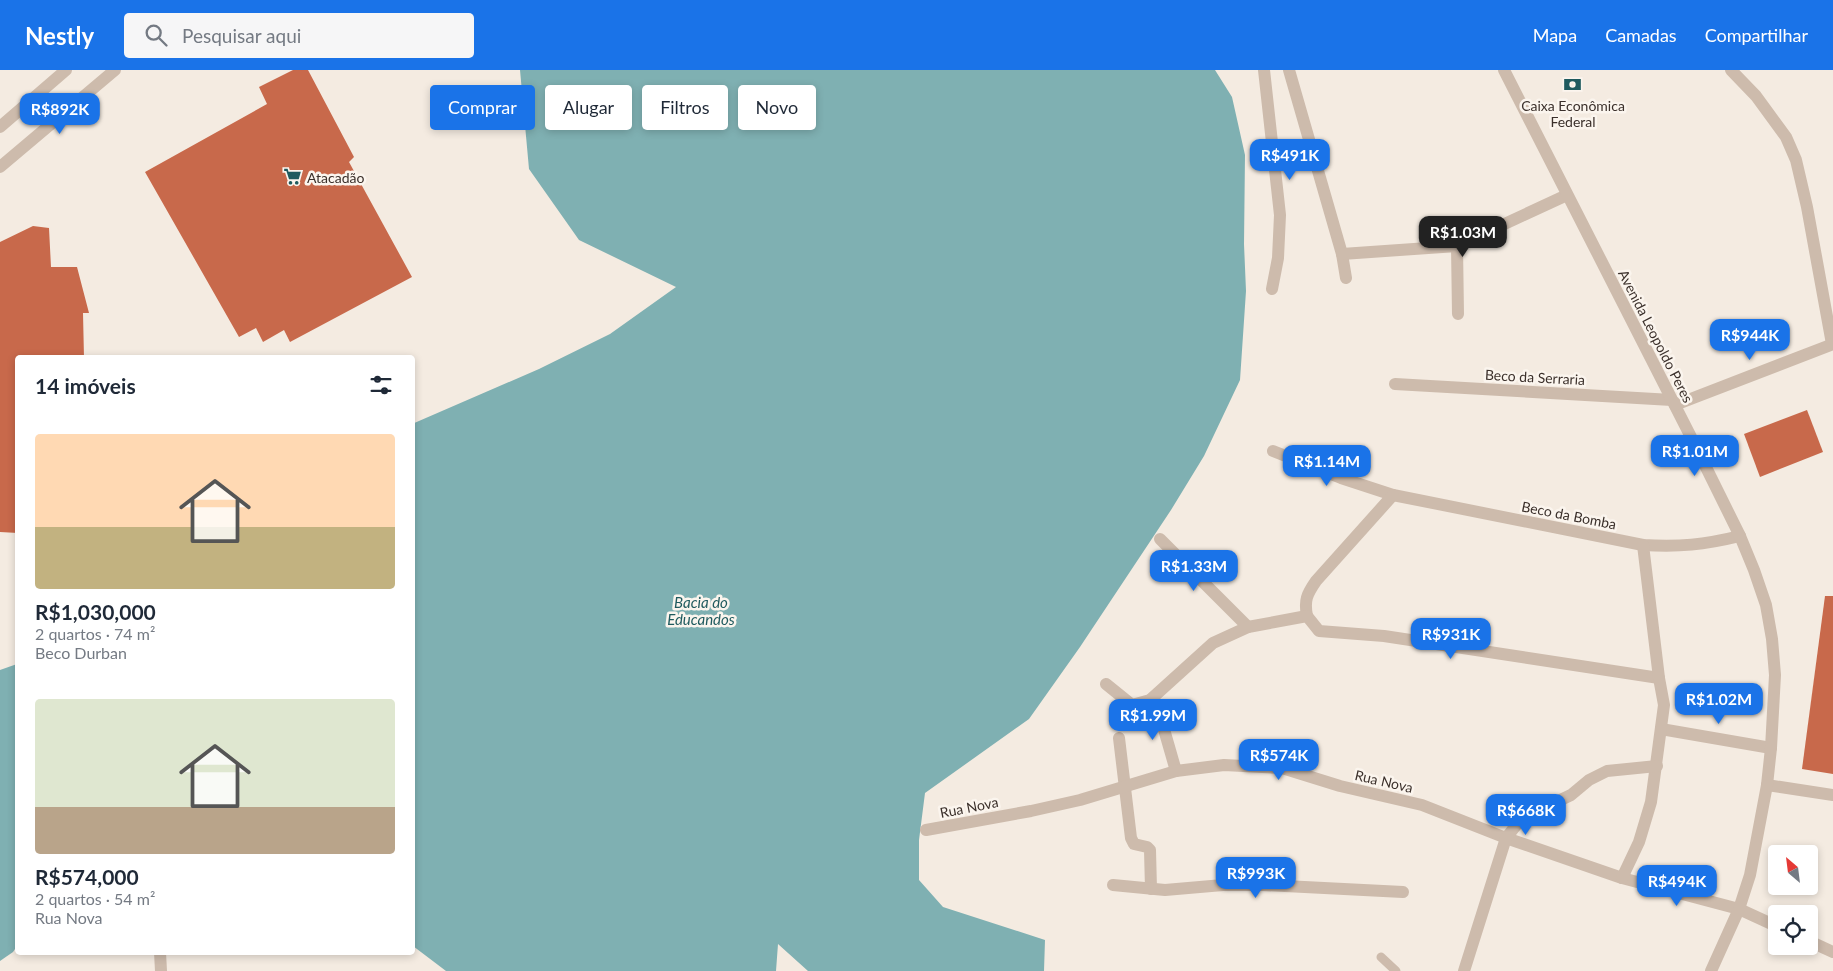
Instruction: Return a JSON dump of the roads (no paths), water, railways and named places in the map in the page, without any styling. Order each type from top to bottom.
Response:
[{"type":"street","points":[[0,127],[66,70]]},
{"type":"street","points":[[1,164],[114,70]]},
{"type":"street","points":[[1264,70],[1280,215],[1278,258],[1272,290]]},
{"type":"street","points":[[1289,70],[1342,254],[1346,278]]},
{"type":"street","name":"Avenida Leopoldo Peres","points":[[1504,70],[1740,536],[1766,605],[1775,675],[1767,785],[1750,875],[1739,909],[1711,971]]},
{"type":"street","points":[[1674,403],[1832,344],[1807,207],[1796,160],[1786,137],[1756,96],[1731,70]]},
{"type":"street","points":[[1342,254],[1456,246],[1567,195]]},
{"type":"street","points":[[1456,246],[1458,314]]},
{"type":"street","name":"Beco da Serraria","points":[[1395,384],[1674,403]]},
{"type":"street","name":"Beco da Bomba","points":[[1272,451],[1341,478],[1393,495],[1643,545],[1675,547],[1710,544],[1740,536]]},
{"type":"street","points":[[1393,495],[1316,581],[1309,592],[1304,604],[1307,616],[1318,631],[1384,636],[1659,678]]},
{"type":"street","points":[[1160,538],[1248,627]]},
{"type":"street","points":[[1622,878],[1639,842],[1651,802],[1664,705],[1643,545]]},
{"type":"street","points":[[1106,684],[1132,705],[1150,700],[1213,643],[1248,627],[1307,616]]},
{"type":"street","points":[[1150,700],[1159,712],[1176,771]]},
{"type":"street","points":[[1661,729],[1771,748]]},
{"type":"street","points":[[1118,738],[1132,841],[1147,847],[1151,852],[1151,889]]},
{"type":"street","name":"Rua Nova","points":[[926,830],[1031,811],[1125,787],[1176,771],[1224,765],[1282,768],[1340,786],[1422,805],[1506,838],[1622,878],[1739,909],[1768,922]]},
{"type":"street","points":[[1464,971],[1506,838],[1522,818],[1571,795],[1589,780],[1607,771],[1657,766]]},
{"type":"street","points":[[1767,785],[1833,795]]},
{"type":"street","points":[[1112,885],[1165,890],[1223,885],[1263,885],[1403,892]]},
{"type":"street","points":[[1818,945],[1833,952]]},
{"type":"street","points":[[160,955],[161,971]]},
{"type":"street","points":[[1381,958],[1396,971]]},
{"type":"water","name":"Bacia do Educandos","points":[[520,70],[1215,70],[1232,97],[1245,155],[1244,244],[1246,291],[1240,380],[1204,456],[1171,510],[1080,647],[1029,719],[925,793],[919,840],[919,880],[943,907],[1045,940],[1044,971],[808,971],[778,944],[776,971],[446,971],[415,948],[415,423],[539,369],[610,334],[676,287],[579,240],[529,169],[525,130],[535,130],[535,85],[521,85]]},
{"type":"water","points":[[15,665],[15,949],[0,961],[0,670]]},
{"type":"place","name":"Caixa Econômica Federal","points":[[1573,85]]},
{"type":"place","name":"Atacadão","points":[[293,177]]}]
